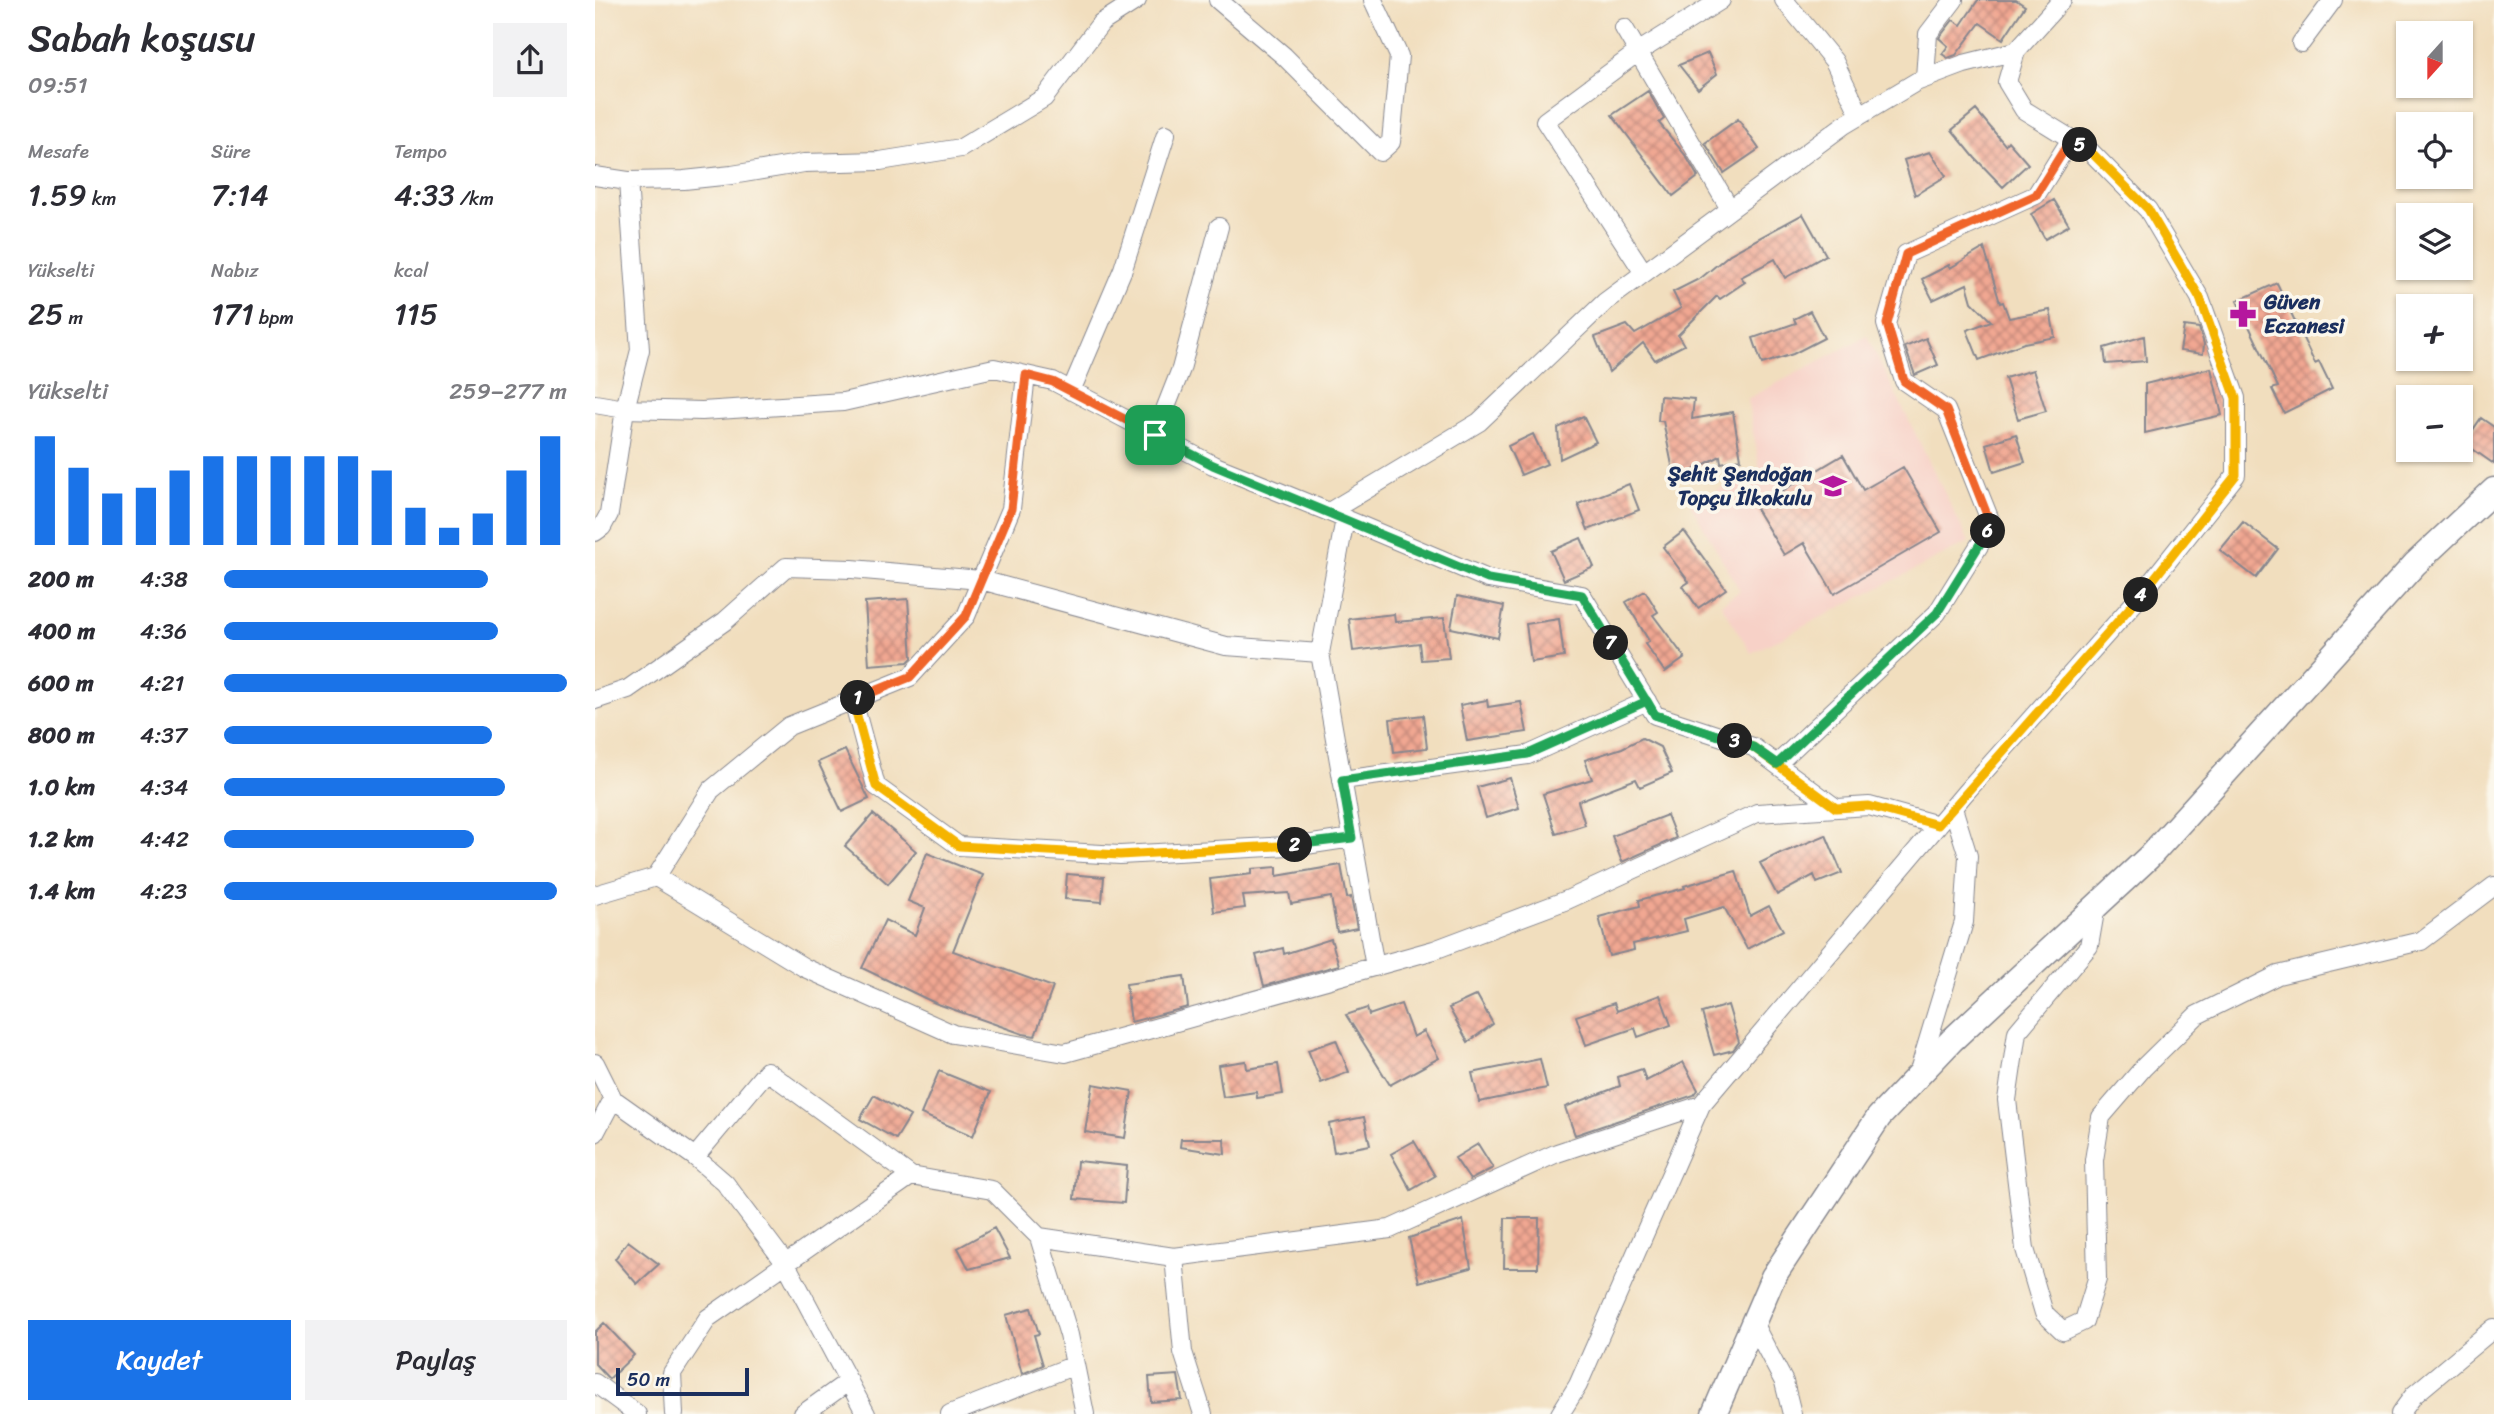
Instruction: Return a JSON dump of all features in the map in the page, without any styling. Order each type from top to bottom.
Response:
[{"type":"street","points":[[595,176],[628,181],[684,180],[804,163],[880,161],[961,148],[1044,98],[1101,23],[1137,0]]},
{"type":"street","points":[[1218,0],[1284,56],[1380,152],[1391,142],[1399,56],[1373,0]]},
{"type":"street","points":[[1644,274],[1545,121],[1638,52],[1721,0]]},
{"type":"street","points":[[1784,0],[1834,61],[1860,115]]},
{"type":"street","points":[[1925,78],[1928,34],[1954,0]]},
{"type":"street","points":[[1560,1414],[1578,1385],[1701,1105],[1938,825],[2136,601],[2236,475],[2236,398],[2200,298],[2148,209],[2089,150],[2024,110],[2007,82],[2017,51],[2062,0]]},
{"type":"street","points":[[2301,43],[2333,0]]},
{"type":"street","points":[[1624,28],[1730,209]]},
{"type":"street","points":[[1375,967],[1320,653],[1337,515],[1479,422],[1605,302],[1844,125],[1925,78],[1964,64],[2017,51]]},
{"type":"street","points":[[1071,391],[1123,270],[1166,134]]},
{"type":"street","points":[[1777,764],[1937,613],[1991,525],[1946,410],[1904,381],[1887,324],[1906,254],[2036,195],[2071,139]]},
{"type":"street","points":[[595,532],[602,527],[609,514],[625,409],[640,349],[628,181]]},
{"type":"street","points":[[1155,435],[1181,369],[1219,227]]},
{"type":"street","points":[[595,404],[625,409],[702,411],[843,402],[994,368],[1053,382],[1213,465],[1488,579],[1582,595],[1655,715],[1753,747],[1836,808]]},
{"type":"street","points":[[595,895],[656,877],[711,790],[789,726],[910,677],[966,616],[1011,509],[1026,375]]},
{"type":"street","points":[[1714,1414],[1773,1277],[1879,1116],[1952,1040],[2149,857],[2414,564],[2494,491]]},
{"type":"street","points":[[595,700],[628,689],[725,621],[786,568],[852,569],[981,580],[1226,646],[1320,653]]},
{"type":"street","points":[[853,700],[876,786],[959,846],[1120,855],[1306,845],[1352,838]]},
{"type":"street","points":[[1342,780],[1528,754],[1647,701]]},
{"type":"street","points":[[656,877],[804,968],[953,1034],[1065,1053],[1434,950],[1567,900],[1757,813],[1869,806],[1938,825]]},
{"type":"street","points":[[1916,1077],[1964,922],[1968,856],[1953,808]]},
{"type":"street","points":[[2096,906],[2089,946],[2017,1032],[2007,1100],[2025,1249],[2044,1313],[2063,1331],[2084,1321],[2097,1279],[2094,1160],[2101,1117],[2144,1067],[2197,1015],[2278,975],[2421,941],[2494,886]]},
{"type":"street","points":[[595,1063],[613,1099],[695,1157],[725,1183],[786,1264],[866,1414]]},
{"type":"street","points":[[695,1157],[767,1071],[911,1176],[992,1190],[1039,1237],[1069,1335],[1085,1414]]},
{"type":"street","points":[[595,1133],[613,1099]]},
{"type":"street","points":[[1039,1237],[1174,1257],[1390,1229],[1557,1153],[1701,1105]]},
{"type":"street","points":[[674,1414],[672,1373],[708,1318],[911,1176]]},
{"type":"street","points":[[1174,1257],[1183,1352],[1203,1414]]},
{"type":"street","points":[[1753,1323],[1784,1382],[1792,1414]]},
{"type":"street","points":[[2400,1414],[2414,1395],[2494,1328]]},
{"type":"street","points":[[950,1414],[1075,1365]]},
{"type":"street","points":[[803,1414],[849,1381]]},
{"type":"street","points":[[595,1383],[636,1414]]},
{"type":"shaded area","name":"Şehit Şendoğan Topçu İlkokulu","points":[[1867,336],[1969,542],[1751,653],[1721,604],[1740,591],[1690,503],[1760,470],[1747,399]]},
{"type":"building","points":[[1978,0],[2016,0],[2025,6],[2003,39],[1980,23],[1956,55],[1948,58],[1942,54],[1948,46],[1939,38],[1953,20],[1961,25]]},
{"type":"building","points":[[1708,53],[1717,74],[1698,89],[1679,65]]},
{"type":"building","points":[[1648,91],[1664,119],[1659,123],[1686,156],[1698,177],[1673,196],[1612,115]]},
{"type":"building","points":[[1976,110],[2005,145],[2008,141],[2028,164],[2003,187],[1952,130]]},
{"type":"building","points":[[1738,119],[1759,149],[1724,173],[1705,143]]},
{"type":"building","points":[[1930,152],[1946,176],[1915,195],[1904,160]]},
{"type":"building","points":[[2054,200],[2069,225],[2045,239],[2031,214]]},
{"type":"building","points":[[1803,214],[1826,255],[1785,278],[1775,259],[1741,277],[1745,282],[1720,299],[1717,296],[1678,335],[1684,345],[1655,360],[1643,343],[1609,372],[1595,337],[1627,325],[1635,334],[1681,308],[1673,292],[1701,278],[1730,254]]},
{"type":"building","points":[[1984,248],[2000,303],[2003,302],[2009,318],[2050,310],[2055,337],[2024,343],[1979,360],[1967,330],[1991,321],[1972,302],[1967,284],[1933,300],[1922,279],[1949,265],[1950,268]]},
{"type":"building","points":[[2277,283],[2315,364],[2319,362],[2332,389],[2284,413],[2272,389],[2278,387],[2237,301]]},
{"type":"building","points":[[1810,311],[1824,338],[1793,354],[1762,364],[1753,338],[1796,323],[1794,319]]},
{"type":"building","points":[[2184,326],[2199,328],[2204,344],[2203,354],[2180,351]]},
{"type":"building","points":[[2144,336],[2146,361],[2106,364],[2104,348]]},
{"type":"building","points":[[1926,338],[1938,365],[1915,375],[1905,347]]},
{"type":"building","points":[[2211,368],[2222,415],[2145,433],[2145,384]]},
{"type":"building","points":[[2033,370],[2046,411],[2018,419],[2005,378]]},
{"type":"building","points":[[1660,396],[1694,399],[1692,419],[1733,412],[1741,459],[1721,463],[1720,456],[1675,480],[1663,421],[1658,421]]},
{"type":"building","points":[[1583,416],[1596,442],[1560,459],[1558,428]]},
{"type":"building","points":[[2481,418],[2494,427],[2494,464],[2473,449],[2473,430]]},
{"type":"building","points":[[1533,434],[1547,464],[1521,475],[1508,446]]},
{"type":"building","points":[[2016,434],[2025,462],[1994,472],[1986,444]]},
{"type":"building","points":[[1843,455],[1863,490],[1903,467],[1941,532],[1834,594],[1804,543],[1784,555],[1755,507]]},
{"type":"building","points":[[1629,484],[1639,510],[1588,530],[1578,504]]},
{"type":"building","points":[[2243,522],[2278,549],[2256,578],[2220,550]]},
{"type":"building","points":[[1684,531],[1726,589],[1698,608],[1683,586],[1689,582],[1663,547]]},
{"type":"building","points":[[1581,538],[1594,567],[1564,580],[1551,551]]},
{"type":"building","points":[[1645,591],[1658,612],[1653,615],[1685,658],[1665,672],[1645,644],[1649,641],[1626,602]]},
{"type":"building","points":[[1457,596],[1504,606],[1498,638],[1451,628]]},
{"type":"building","points":[[908,599],[912,658],[908,662],[869,665],[865,602]]},
{"type":"building","points":[[1394,614],[1395,622],[1444,618],[1449,658],[1421,660],[1419,643],[1353,651],[1349,619]]},
{"type":"building","points":[[1559,619],[1564,657],[1531,662],[1526,624]]},
{"type":"building","points":[[1487,700],[1488,707],[1521,702],[1527,732],[1467,741],[1460,705]]},
{"type":"building","points":[[1423,715],[1427,748],[1394,752],[1390,719]]},
{"type":"building","points":[[1642,738],[1660,747],[1672,773],[1640,787],[1636,779],[1578,801],[1585,825],[1556,834],[1543,794],[1592,779],[1585,760],[1622,748]]},
{"type":"building","points":[[845,750],[869,799],[842,812],[818,762]]},
{"type":"building","points":[[1510,778],[1519,808],[1486,818],[1477,787]]},
{"type":"building","points":[[873,814],[916,851],[888,884],[845,846]]},
{"type":"building","points":[[1667,815],[1676,838],[1622,862],[1612,836]]},
{"type":"building","points":[[1826,835],[1842,873],[1817,883],[1814,875],[1777,895],[1760,863]]},
{"type":"building","points":[[927,853],[983,875],[953,951],[1053,987],[1035,1036],[935,1003],[862,968],[885,920],[915,935],[925,908],[908,901]]},
{"type":"building","points":[[1341,865],[1347,898],[1351,897],[1357,928],[1337,932],[1331,897],[1291,904],[1289,893],[1243,896],[1245,908],[1214,912],[1210,879],[1252,874],[1252,869],[1277,867],[1277,876]]},
{"type":"building","points":[[1736,871],[1750,916],[1769,906],[1783,930],[1747,949],[1724,907],[1684,919],[1687,931],[1633,944],[1634,950],[1609,956],[1599,917],[1640,906],[1639,900]]},
{"type":"building","points":[[1067,874],[1104,877],[1102,902],[1065,899]]},
{"type":"building","points":[[1331,939],[1339,965],[1264,986],[1256,955],[1283,948],[1284,954]]},
{"type":"building","points":[[1184,976],[1188,1007],[1131,1022],[1126,984]]},
{"type":"building","points":[[1477,995],[1493,1024],[1468,1042],[1449,1008]]},
{"type":"building","points":[[1660,995],[1671,1025],[1638,1037],[1635,1028],[1586,1045],[1576,1016],[1614,1003],[1617,1011]]},
{"type":"building","points":[[1401,1004],[1413,1037],[1424,1031],[1439,1058],[1390,1085],[1346,1015],[1367,1008],[1369,1015]]},
{"type":"building","points":[[1728,1005],[1739,1042],[1733,1050],[1714,1055],[1702,1013]]},
{"type":"building","points":[[1336,1040],[1349,1072],[1321,1083],[1308,1050]]},
{"type":"building","points":[[1540,1059],[1547,1088],[1479,1102],[1472,1073]]},
{"type":"building","points":[[1246,1061],[1247,1069],[1278,1064],[1283,1094],[1257,1098],[1256,1092],[1223,1097],[1218,1065]]},
{"type":"building","points":[[1683,1062],[1698,1090],[1694,1095],[1575,1135],[1565,1107],[1620,1086],[1618,1077],[1642,1069],[1646,1081]]},
{"type":"building","points":[[939,1071],[991,1092],[973,1136],[921,1114]]},
{"type":"building","points":[[1093,1084],[1132,1091],[1125,1138],[1085,1132]]},
{"type":"building","points":[[874,1095],[910,1116],[896,1139],[860,1119]]},
{"type":"building","points":[[1364,1117],[1370,1145],[1334,1152],[1329,1124]]},
{"type":"building","points":[[1181,1139],[1224,1139],[1225,1154],[1180,1147]]},
{"type":"building","points":[[1414,1141],[1435,1176],[1411,1190],[1391,1154]]},
{"type":"building","points":[[1478,1144],[1493,1168],[1470,1180],[1455,1158]]},
{"type":"building","points":[[1077,1161],[1127,1166],[1124,1203],[1074,1199]]},
{"type":"building","points":[[1505,1218],[1539,1218],[1538,1268],[1504,1268]]},
{"type":"building","points":[[1463,1220],[1471,1268],[1419,1282],[1409,1238]]},
{"type":"building","points":[[994,1228],[1010,1258],[969,1269],[958,1248]]},
{"type":"building","points":[[628,1241],[659,1264],[637,1284],[615,1259]]},
{"type":"building","points":[[1031,1308],[1039,1334],[1034,1335],[1043,1365],[1022,1374],[1006,1315]]},
{"type":"building","points":[[604,1323],[634,1355],[609,1379],[595,1364],[595,1332]]},
{"type":"building","points":[[1178,1375],[1182,1400],[1151,1402],[1149,1377]]},
{"type":"place","name":"Güven Eczanesi","points":[[2243,314]]},
{"type":"place","name":"Şehit Şendoğan Topçu İlkokulu","points":[[1833,486]]},
{"type":"route","points":[[1155,435],[1053,382],[1026,375],[1011,509],[966,616],[910,677],[853,700],[876,786],[959,846],[1120,855],[1306,845],[1352,838],[1342,780],[1528,754],[1647,701],[1655,715],[1753,747],[1836,808],[1869,806],[1938,825],[2136,601],[2236,475],[2236,398],[2200,298],[2148,209],[2089,150],[2071,139],[2036,195],[1906,254],[1887,324],[1904,381],[1946,410],[1991,525],[1937,613],[1777,764],[1753,747],[1655,715],[1582,595],[1488,579],[1213,465],[1155,435]]}]
